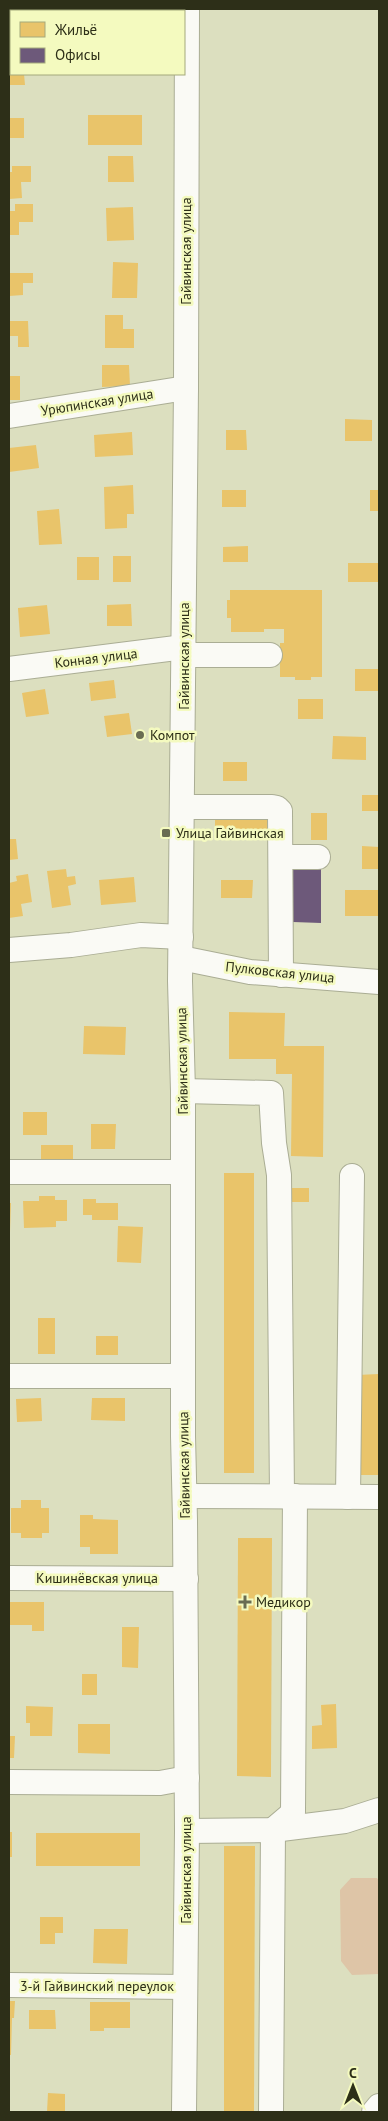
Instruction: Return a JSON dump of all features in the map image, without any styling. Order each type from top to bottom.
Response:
[{"type":"street","name":"Гайвинская улица","points":[[184,2112],[187,1778],[185,1496],[182,1376],[183,1091],[181,948],[186,388],[186,11]]},
{"type":"street","name":"Урюпинская улица","points":[[9,416],[186,388]]},
{"type":"street","name":"Конная улица","points":[[9,669],[184,651],[270,656]]},
{"type":"street","points":[[183,807],[277,808],[281,816],[281,975]]},
{"type":"street","points":[[281,857],[318,857]]},
{"type":"street","name":"Пулковская улица","points":[[9,950],[71,945],[141,935],[250,972],[379,982]]},
{"type":"street","points":[[183,1091],[271,1093],[274,1143],[279,1176],[288,1496],[292,1813],[273,1830],[271,2112]]},
{"type":"street","points":[[9,1172],[182,1172]]},
{"type":"street","points":[[348,1497],[352,1176]]},
{"type":"street","points":[[9,1376],[182,1376]]},
{"type":"street","points":[[185,1496],[379,1497]]},
{"type":"street","name":"Кишинёвская улица","points":[[9,1578],[186,1579]]},
{"type":"street","points":[[9,1782],[160,1783],[187,1778]]},
{"type":"street","points":[[187,1831],[273,1830],[345,1821],[379,1810]]},
{"type":"street","name":"3-й Гайвинский переулок","points":[[9,1985],[185,1987]]},
{"type":"street","points":[[374,2112],[379,2106]]},
{"type":"shaded area","points":[[351,1878],[377,1878],[379,1881],[378,1974],[352,1975],[341,1961],[340,1890]]},
{"type":"building: Жильё","points":[[10,62],[10,75],[24,75],[25,85],[9,85]]},
{"type":"building: Жильё","points":[[88,115],[142,115],[142,145],[88,145]]},
{"type":"building: Жильё","points":[[9,118],[24,118],[24,138],[9,138]]},
{"type":"building: Жильё","points":[[108,156],[133,156],[134,182],[108,182]]},
{"type":"building: Жильё","points":[[12,166],[31,166],[31,182],[21,182],[22,198],[9,199],[9,172],[12,172]]},
{"type":"building: Жильё","points":[[15,204],[33,204],[33,222],[19,222],[19,235],[9,235],[9,211],[15,211]]},
{"type":"building: Жильё","points":[[133,207],[134,240],[107,241],[106,208]]},
{"type":"building: Жильё","points":[[113,262],[138,263],[137,298],[112,298]]},
{"type":"building: Жильё","points":[[9,273],[33,273],[33,283],[23,283],[23,295],[9,296]]},
{"type":"building: Жильё","points":[[105,315],[123,315],[123,329],[134,329],[134,348],[105,348]]},
{"type":"building: Жильё","points":[[9,321],[28,321],[29,347],[18,347],[18,336],[9,336]]},
{"type":"building: Жильё","points":[[102,365],[129,365],[130,386],[102,387]]},
{"type":"building: Жильё","points":[[9,376],[20,376],[20,400],[9,400]]},
{"type":"building: Жильё","points":[[345,419],[372,420],[372,441],[345,441]]},
{"type":"building: Жильё","points":[[226,430],[246,430],[247,450],[226,450]]},
{"type":"building: Жильё","points":[[132,432],[133,455],[95,457],[94,435]]},
{"type":"building: Жильё","points":[[36,445],[39,468],[9,472],[9,448]]},
{"type":"building: Жильё","points":[[133,485],[134,514],[127,514],[127,528],[105,529],[104,487]]},
{"type":"building: Жильё","points":[[222,490],[246,490],[246,507],[222,507]]},
{"type":"building: Жильё","points":[[370,490],[379,490],[379,511],[370,511]]},
{"type":"building: Жильё","points":[[59,509],[62,544],[39,545],[37,511]]},
{"type":"building: Жильё","points":[[248,546],[248,562],[223,562],[223,547]]},
{"type":"building: Жильё","points":[[113,556],[131,556],[131,582],[113,582]]},
{"type":"building: Жильё","points":[[77,557],[99,557],[99,580],[77,580]]},
{"type":"building: Жильё","points":[[348,563],[379,563],[379,582],[348,582]]},
{"type":"building: Жильё","points":[[230,590],[322,590],[322,677],[311,677],[311,680],[295,680],[295,677],[280,677],[280,643],[284,643],[284,629],[264,629],[264,632],[231,632],[231,618],[227,618],[227,600],[230,600]]},
{"type":"building: Жильё","points":[[131,604],[132,626],[107,626],[107,605]]},
{"type":"building: Жильё","points":[[47,605],[50,634],[20,637],[18,608]]},
{"type":"building: Жильё","points":[[355,669],[379,669],[379,691],[355,691]]},
{"type":"building: Жильё","points":[[114,680],[116,698],[91,701],[89,683]]},
{"type":"building: Жильё","points":[[45,689],[49,714],[26,717],[22,693]]},
{"type":"building: Жильё","points":[[298,699],[323,699],[323,719],[298,719]]},
{"type":"building: Жильё","points":[[129,713],[132,734],[107,737],[104,716]]},
{"type":"building: Жильё","points":[[333,736],[366,737],[366,760],[332,759]]},
{"type":"building: Жильё","points":[[223,762],[247,762],[247,781],[223,781]]},
{"type":"building: Жильё","points":[[362,795],[379,795],[379,811],[362,811]]},
{"type":"building: Жильё","points":[[215,813],[267,813],[267,833],[215,833]]},
{"type":"building: Жильё","points":[[311,813],[327,813],[327,840],[311,840]]},
{"type":"building: Жильё","points":[[9,839],[16,839],[18,859],[9,860]]},
{"type":"building: Жильё","points":[[362,846],[379,847],[379,869],[362,869]]},
{"type":"building: Жильё","points":[[66,869],[67,877],[75,876],[76,884],[68,886],[71,905],[52,908],[47,871]]},
{"type":"building: Жильё","points":[[28,874],[32,902],[21,904],[23,916],[9,918],[9,883],[17,881],[16,876]]},
{"type":"building: Жильё","points":[[134,877],[136,902],[101,905],[99,880]]},
{"type":"building: Жильё","points":[[221,880],[253,880],[252,898],[221,898]]},
{"type":"building: Жильё","points":[[345,890],[379,890],[379,916],[345,916]]},
{"type":"building: Жильё","points":[[229,1012],[285,1013],[284,1046],[324,1046],[323,1157],[291,1156],[292,1074],[276,1074],[276,1059],[229,1059]]},
{"type":"building: Жильё","points":[[84,1026],[126,1027],[125,1055],[83,1054]]},
{"type":"building: Жильё","points":[[23,1112],[47,1112],[47,1135],[23,1135]]},
{"type":"building: Жильё","points":[[91,1124],[116,1124],[115,1149],[91,1149]]},
{"type":"building: Жильё","points":[[41,1145],[73,1145],[73,1163],[41,1163]]},
{"type":"building: Жильё","points":[[224,1173],[254,1173],[254,1473],[224,1473]]},
{"type":"building: Жильё","points":[[289,1188],[309,1188],[309,1202],[289,1202]]},
{"type":"building: Жильё","points":[[39,1196],[55,1196],[55,1200],[67,1200],[67,1221],[56,1221],[56,1227],[24,1228],[23,1201],[39,1201]]},
{"type":"building: Жильё","points":[[83,1199],[96,1199],[96,1203],[118,1203],[118,1220],[92,1220],[92,1215],[83,1215]]},
{"type":"building: Жильё","points":[[9,1203],[11,1203],[10,1232],[9,1232]]},
{"type":"building: Жильё","points":[[118,1226],[143,1227],[141,1263],[117,1262]]},
{"type":"building: Жильё","points":[[38,1318],[55,1318],[55,1354],[38,1354]]},
{"type":"building: Жильё","points":[[96,1336],[118,1336],[118,1355],[96,1355]]},
{"type":"building: Жильё","points":[[379,1374],[379,1475],[358,1475],[357,1375]]},
{"type":"building: Жильё","points":[[41,1398],[42,1421],[17,1422],[16,1399]]},
{"type":"building: Жильё","points":[[92,1398],[125,1398],[125,1421],[91,1420]]},
{"type":"building: Жильё","points":[[21,1500],[41,1500],[41,1508],[49,1508],[49,1533],[42,1533],[42,1538],[21,1538],[21,1533],[11,1533],[11,1508],[21,1508]]},
{"type":"building: Жильё","points":[[80,1515],[93,1515],[93,1519],[118,1520],[118,1554],[90,1554],[90,1547],[80,1547]]},
{"type":"building: Жильё","points":[[238,1538],[272,1538],[271,1777],[237,1776]]},
{"type":"building: Жильё","points":[[9,1602],[44,1602],[44,1631],[32,1631],[32,1625],[9,1625]]},
{"type":"building: Жильё","points":[[122,1627],[139,1627],[138,1668],[122,1667]]},
{"type":"building: Жильё","points":[[82,1674],[97,1674],[97,1695],[82,1695]]},
{"type":"building: Жильё","points":[[336,1704],[337,1748],[312,1749],[312,1726],[322,1725],[321,1705]]},
{"type":"building: Жильё","points":[[26,1706],[53,1707],[52,1736],[30,1736],[30,1723],[26,1723]]},
{"type":"building: Жильё","points":[[78,1724],[110,1724],[110,1754],[78,1753]]},
{"type":"building: Жильё","points":[[9,1736],[15,1736],[14,1758],[9,1758]]},
{"type":"building: Жильё","points":[[9,1832],[12,1832],[12,1857],[9,1857]]},
{"type":"building: Жильё","points":[[36,1833],[140,1833],[140,1866],[36,1866]]},
{"type":"building: Жильё","points":[[224,1846],[255,1846],[254,2112],[224,2112]]},
{"type":"building: Жильё","points":[[40,1917],[63,1917],[63,1933],[55,1933],[55,1944],[40,1944]]},
{"type":"building: Жильё","points":[[94,1929],[128,1929],[127,1964],[93,1963]]},
{"type":"building: Жильё","points":[[9,2001],[15,2001],[14,2018],[12,2018],[11,2055],[9,2055]]},
{"type":"building: Жильё","points":[[90,2002],[130,2002],[130,2028],[104,2028],[104,2031],[90,2031]]},
{"type":"building: Жильё","points":[[29,2010],[55,2010],[56,2029],[29,2029]]},
{"type":"building: Жильё","points":[[48,2093],[65,2094],[65,2112],[47,2112]]},
{"type":"building: Офисы","points":[[293,866],[321,866],[321,923],[293,922]]},
{"type":"place","name":"Компот","points":[[140,735]]},
{"type":"place","name":"Улица Гайвинская","points":[[166,833]]},
{"type":"place","name":"Медикор","points":[[245,1602]]}]
